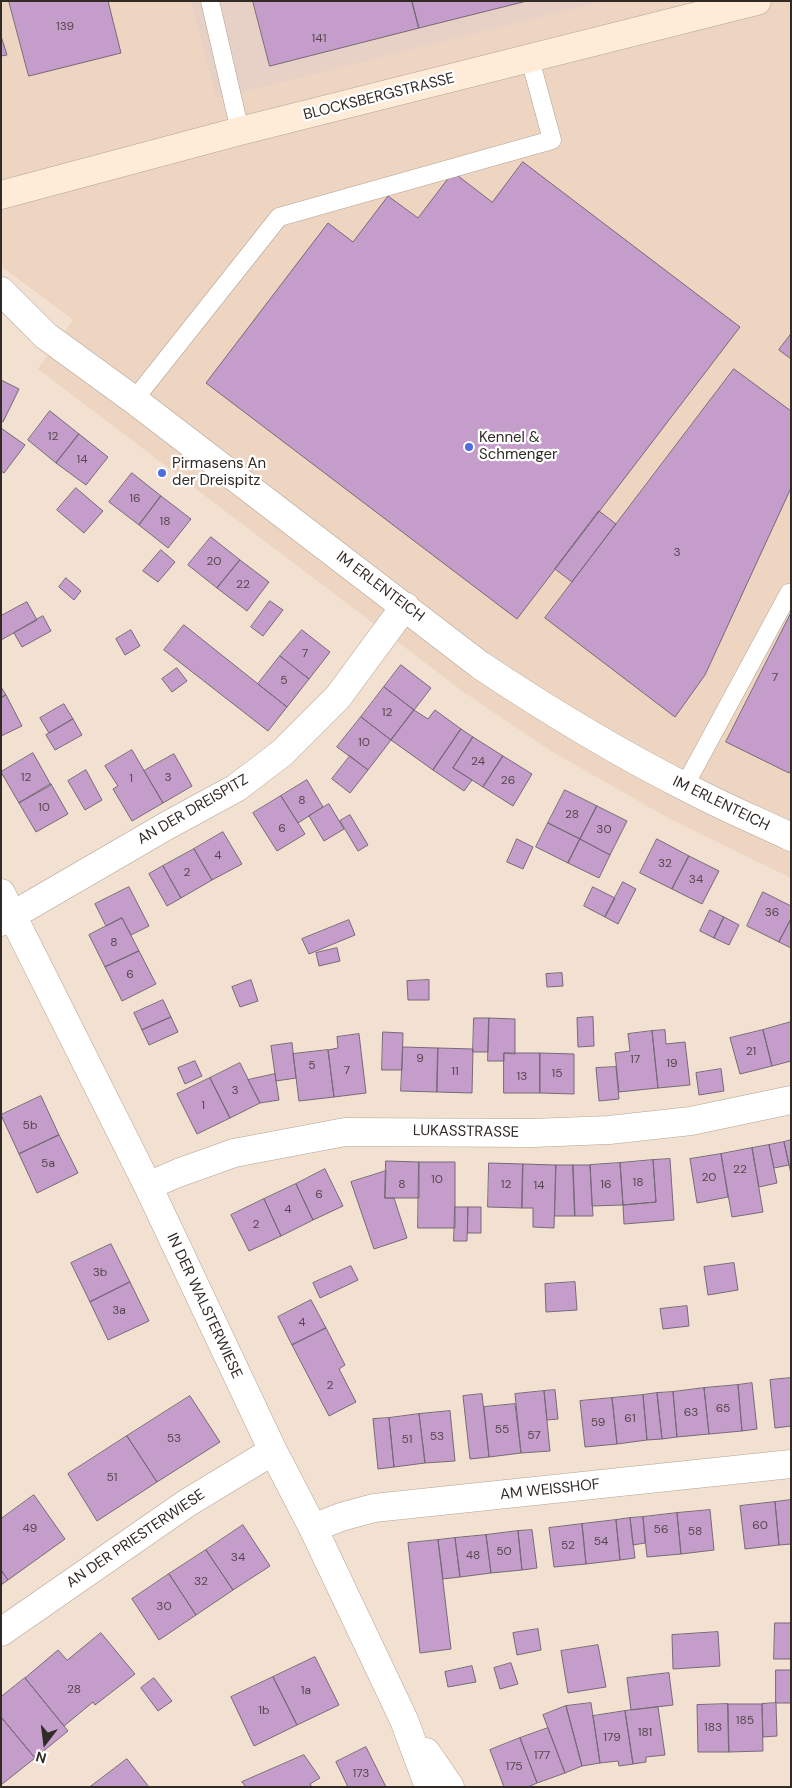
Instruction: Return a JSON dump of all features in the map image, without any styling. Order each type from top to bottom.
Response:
[{"type":"main road","name":"BLOCKSBERGSTRASSE","points":[[1,196],[240,132],[757,1]]},
{"type":"street","name":"IM ERLENTEICH","points":[[1,291],[46,336],[134,400],[480,665],[540,705],[684,787],[791,837]]},
{"type":"street","name":"AN DER DREISPITZ","points":[[5,910],[236,788],[282,753],[338,697],[405,606]]},
{"type":"street","name":"IN DER WALSTERWIESE","points":[[5,910],[148,1186],[273,1451],[313,1528],[404,1720],[429,1787]]},
{"type":"street","name":"LUKASSTRASSE","points":[[148,1186],[234,1153],[345,1132],[609,1130],[691,1121],[791,1100]]},
{"type":"street","name":"AN DER PRIESTERWIESE","points":[[1,1632],[186,1504],[273,1451]]},
{"type":"street","name":"AM WEISSHOF","points":[[313,1528],[341,1517],[374,1508],[791,1464]]},
{"type":"street","name":"IN DER WALSTERWIESE","points":[[404,1720],[450,1787]]},
{"type":"lane","points":[[210,1],[240,132]]},
{"type":"lane","points":[[134,400],[279,217],[552,140],[530,59]]},
{"type":"lane","points":[[684,787],[789,593]]},
{"type":"shaded area","points":[[1,1],[791,1],[791,878],[670,819],[551,751],[465,693],[38,369],[73,320],[1,266]]},
{"type":"shaded area","points":[[190,1],[604,1],[217,98]]},
{"type":"building","points":[[9,1],[108,1],[121,53],[29,76]]},
{"type":"building","points":[[253,1],[412,1],[419,28],[270,66]]},
{"type":"building","points":[[412,1],[527,1],[419,28]]},
{"type":"building","points":[[1,36],[7,55],[1,56]]},
{"type":"building","name":"Kennel & Schmenger","points":[[523,162],[740,327],[517,619],[206,383],[328,223],[353,242],[388,196],[418,218],[453,172],[492,202]]},
{"type":"building","points":[[791,334],[791,359],[779,350]]},
{"type":"building","points":[[734,369],[791,411],[791,488],[705,675],[675,717],[545,618]]},
{"type":"building","points":[[1,380],[19,389],[3,422],[1,421]]},
{"type":"building","points":[[50,411],[79,434],[56,463],[28,440]]},
{"type":"building","points":[[1,428],[25,445],[4,473],[1,471]]},
{"type":"building","points":[[79,434],[108,457],[86,485],[56,463]]},
{"type":"building","points":[[132,473],[161,496],[139,525],[109,502]]},
{"type":"building","points":[[76,488],[103,511],[84,533],[57,510]]},
{"type":"building","points":[[161,496],[191,519],[168,548],[139,525]]},
{"type":"building","points":[[599,511],[616,524],[572,582],[555,569]]},
{"type":"building","points":[[211,537],[240,560],[217,588],[188,565]]},
{"type":"building","points":[[161,550],[175,562],[158,582],[143,571]]},
{"type":"building","points":[[240,560],[269,582],[247,611],[217,588]]},
{"type":"building","points":[[66,578],[81,591],[74,600],[59,587]]},
{"type":"building","points":[[270,601],[283,610],[263,636],[251,627]]},
{"type":"building","points":[[27,602],[37,620],[1,640],[1,616]]},
{"type":"building","points":[[791,613],[791,770],[789,773],[726,742]]},
{"type":"building","points":[[43,616],[51,631],[22,647],[14,633]]},
{"type":"building","points":[[184,625],[287,707],[268,731],[164,650]]},
{"type":"building","points":[[131,630],[140,646],[125,655],[116,639]]},
{"type":"building","points":[[302,630],[330,652],[309,679],[280,656]]},
{"type":"building","points":[[280,656],[309,679],[287,707],[258,684]]},
{"type":"building","points":[[401,665],[431,688],[414,710],[384,687]]},
{"type":"building","points":[[177,668],[187,681],[172,692],[162,679]]},
{"type":"building","points":[[1,687],[6,695],[1,698]]},
{"type":"building","points":[[384,687],[414,710],[391,740],[361,717]]},
{"type":"building","points":[[6,695],[22,726],[1,736],[1,698]]},
{"type":"building","points":[[64,704],[73,719],[49,733],[40,718]]},
{"type":"building","points":[[414,710],[428,719],[435,710],[461,729],[433,770],[391,740]]},
{"type":"building","points":[[361,717],[391,740],[368,770],[337,747]]},
{"type":"building","points":[[73,719],[82,735],[55,750],[46,735]]},
{"type":"building","points":[[461,729],[473,737],[453,768],[472,780],[464,791],[433,770]]},
{"type":"building","points":[[473,737],[503,756],[483,787],[453,768]]},
{"type":"building","points":[[132,750],[163,803],[132,821],[113,789],[118,786],[105,766]]},
{"type":"building","points":[[33,753],[51,785],[19,803],[1,772]]},
{"type":"building","points":[[174,754],[192,786],[163,803],[144,771]]},
{"type":"building","points":[[350,756],[368,770],[350,793],[332,779]]},
{"type":"building","points":[[503,756],[532,774],[513,806],[483,787]]},
{"type":"building","points":[[86,770],[102,800],[85,810],[68,781]]},
{"type":"building","points":[[307,780],[323,807],[298,823],[281,796]]},
{"type":"building","points":[[51,784],[68,814],[36,832],[19,803]]},
{"type":"building","points":[[565,790],[597,806],[580,839],[548,823]]},
{"type":"building","points":[[281,796],[305,834],[277,851],[253,813]]},
{"type":"building","points":[[329,804],[344,829],[324,841],[309,816]]},
{"type":"building","points":[[597,806],[627,821],[610,855],[580,839]]},
{"type":"building","points":[[350,815],[368,845],[358,851],[340,821]]},
{"type":"building","points":[[548,823],[580,839],[568,863],[536,847]]},
{"type":"building","points":[[223,832],[242,864],[212,880],[194,849]]},
{"type":"building","points":[[517,839],[533,847],[523,869],[507,862]]},
{"type":"building","points":[[580,839],[610,855],[599,878],[568,863]]},
{"type":"building","points":[[657,839],[689,856],[672,889],[640,873]]},
{"type":"building","points":[[194,849],[212,880],[181,898],[163,866]]},
{"type":"building","points":[[689,856],[719,871],[702,904],[672,889]]},
{"type":"building","points":[[163,866],[181,898],[167,906],[149,874]]},
{"type":"building","points":[[623,882],[636,889],[618,924],[605,917]]},
{"type":"building","points":[[129,887],[149,926],[131,935],[122,918],[106,926],[95,904]]},
{"type":"building","points":[[593,887],[615,898],[605,917],[584,906]]},
{"type":"building","points":[[763,892],[791,906],[791,919],[779,942],[747,926]]},
{"type":"building","points":[[710,910],[724,917],[714,938],[700,931]]},
{"type":"building","points":[[724,917],[739,925],[729,945],[714,938]]},
{"type":"building","points":[[122,918],[139,951],[105,967],[89,935]]},
{"type":"building","points":[[791,919],[791,948],[779,942]]},
{"type":"building","points":[[349,920],[355,935],[309,954],[302,939]]},
{"type":"building","points":[[337,948],[340,961],[319,966],[316,953]]},
{"type":"building","points":[[139,951],[156,984],[122,1001],[105,967]]},
{"type":"building","points":[[562,973],[563,986],[547,987],[546,974]]},
{"type":"building","points":[[251,980],[258,1001],[240,1007],[232,987]]},
{"type":"building","points":[[429,980],[429,1000],[408,1000],[407,981]]},
{"type":"building","points":[[163,1000],[171,1017],[142,1030],[134,1013]]},
{"type":"building","points":[[171,1017],[178,1032],[149,1045],[142,1030]]},
{"type":"building","points":[[593,1017],[594,1046],[578,1047],[577,1018]]},
{"type":"building","points":[[474,1018],[489,1018],[488,1052],[473,1052]]},
{"type":"building","points":[[489,1018],[515,1019],[515,1054],[504,1053],[504,1061],[488,1061]]},
{"type":"building","points":[[791,1022],[791,1061],[772,1066],[763,1030]]},
{"type":"building","points":[[665,1030],[666,1044],[685,1042],[690,1085],[658,1088],[652,1031]]},
{"type":"building","points":[[763,1030],[772,1066],[740,1074],[730,1038]]},
{"type":"building","points":[[652,1031],[658,1088],[619,1092],[615,1053],[630,1051],[628,1034]]},
{"type":"building","points":[[383,1032],[403,1033],[402,1070],[382,1070]]},
{"type":"building","points":[[359,1034],[366,1093],[334,1097],[328,1050],[338,1048],[337,1037]]},
{"type":"building","points":[[292,1043],[296,1078],[276,1081],[271,1046]]},
{"type":"building","points":[[403,1047],[438,1048],[437,1092],[401,1091]]},
{"type":"building","points":[[438,1048],[473,1049],[472,1093],[437,1092]]},
{"type":"building","points":[[328,1050],[334,1097],[299,1101],[293,1054]]},
{"type":"building","points":[[504,1053],[540,1053],[540,1093],[504,1093]]},
{"type":"building","points":[[540,1053],[574,1054],[574,1094],[540,1093]]},
{"type":"building","points":[[195,1061],[202,1076],[185,1084],[178,1068]]},
{"type":"building","points":[[240,1063],[260,1103],[230,1118],[210,1078]]},
{"type":"building","points":[[616,1067],[619,1099],[599,1101],[596,1068]]},
{"type":"building","points":[[721,1069],[724,1091],[699,1095],[696,1073]]},
{"type":"building","points":[[275,1074],[279,1100],[260,1103],[248,1080]]},
{"type":"building","points":[[210,1078],[230,1118],[197,1134],[177,1094]]},
{"type":"building","points":[[41,1096],[59,1135],[19,1154],[1,1115]]},
{"type":"building","points":[[59,1135],[78,1173],[37,1193],[19,1154]]},
{"type":"building","points":[[791,1140],[791,1174],[784,1142]]},
{"type":"building","points":[[784,1142],[789,1165],[774,1168],[769,1145]]},
{"type":"building","points":[[769,1145],[777,1183],[759,1187],[752,1148]]},
{"type":"building","points":[[752,1148],[763,1212],[732,1217],[721,1154]]},
{"type":"building","points":[[721,1154],[728,1197],[697,1203],[690,1159]]},
{"type":"building","points":[[670,1159],[674,1220],[624,1224],[623,1205],[656,1202],[653,1160]]},
{"type":"building","points":[[653,1160],[656,1202],[623,1205],[620,1163]]},
{"type":"building","points":[[386,1161],[419,1162],[419,1198],[385,1198]]},
{"type":"building","points":[[419,1162],[455,1162],[455,1228],[418,1228]]},
{"type":"building","points":[[489,1163],[523,1164],[522,1208],[488,1207]]},
{"type":"building","points":[[620,1163],[623,1205],[592,1206],[590,1165]]},
{"type":"building","points":[[523,1164],[556,1165],[554,1228],[533,1227],[533,1208],[522,1208]]},
{"type":"building","points":[[556,1165],[573,1165],[575,1216],[555,1216]]},
{"type":"building","points":[[573,1165],[590,1165],[593,1216],[575,1216]]},
{"type":"building","points":[[325,1169],[343,1206],[313,1220],[296,1184]]},
{"type":"building","points":[[386,1171],[385,1198],[394,1198],[407,1238],[374,1249],[351,1182]]},
{"type":"building","points":[[296,1184],[313,1220],[281,1236],[264,1199]]},
{"type":"building","points":[[264,1199],[281,1236],[249,1251],[231,1215]]},
{"type":"building","points":[[455,1207],[468,1207],[467,1241],[454,1241]]},
{"type":"building","points":[[468,1207],[481,1207],[481,1233],[468,1233]]},
{"type":"building","points":[[111,1244],[130,1282],[90,1302],[71,1263]]},
{"type":"building","points":[[734,1263],[738,1290],[708,1295],[704,1267]]},
{"type":"building","points":[[351,1266],[358,1280],[320,1298],[313,1283]]},
{"type":"building","points":[[130,1282],[149,1321],[108,1340],[90,1302]]},
{"type":"building","points":[[575,1282],[577,1310],[546,1312],[545,1284]]},
{"type":"building","points":[[311,1300],[326,1328],[292,1345],[278,1317]]},
{"type":"building","points":[[687,1306],[689,1326],[663,1329],[660,1309]]},
{"type":"building","points":[[326,1328],[345,1365],[339,1369],[356,1402],[329,1416],[292,1345]]},
{"type":"building","points":[[791,1378],[791,1426],[775,1428],[770,1380]]},
{"type":"building","points":[[752,1383],[757,1429],[742,1431],[738,1385]]},
{"type":"building","points":[[738,1385],[742,1431],[709,1434],[704,1388]]},
{"type":"building","points":[[704,1388],[709,1434],[677,1437],[673,1392]]},
{"type":"building","points":[[555,1390],[558,1419],[547,1420],[544,1391]]},
{"type":"building","points":[[544,1391],[550,1451],[521,1453],[515,1394]]},
{"type":"building","points":[[673,1392],[677,1437],[662,1439],[657,1393]]},
{"type":"building","points":[[657,1393],[662,1439],[647,1440],[643,1395]]},
{"type":"building","points":[[482,1394],[489,1457],[470,1459],[463,1396]]},
{"type":"building","points":[[643,1395],[647,1440],[617,1444],[612,1398]]},
{"type":"building","points":[[190,1396],[220,1442],[157,1482],[127,1436]]},
{"type":"building","points":[[612,1398],[617,1444],[585,1447],[580,1401]]},
{"type":"building","points":[[515,1404],[521,1453],[489,1457],[484,1407]]},
{"type":"building","points":[[450,1411],[455,1461],[425,1463],[419,1414]]},
{"type":"building","points":[[419,1414],[425,1463],[394,1467],[389,1418]]},
{"type":"building","points":[[389,1418],[394,1467],[378,1469],[373,1419]]},
{"type":"building","points":[[127,1436],[157,1482],[97,1521],[68,1474]]},
{"type":"building","points":[[34,1495],[65,1539],[8,1580],[1,1570],[1,1519]]},
{"type":"building","points":[[791,1500],[791,1544],[779,1545],[775,1502]]},
{"type":"building","points":[[775,1502],[779,1545],[745,1549],[740,1506]]},
{"type":"building","points":[[710,1510],[714,1550],[681,1554],[677,1513]]},
{"type":"building","points":[[677,1513],[681,1554],[647,1557],[643,1517]]},
{"type":"building","points":[[643,1517],[645,1543],[633,1545],[630,1518]]},
{"type":"building","points":[[630,1518],[635,1558],[620,1560],[616,1520]]},
{"type":"building","points":[[616,1520],[620,1560],[586,1564],[582,1524]]},
{"type":"building","points":[[582,1524],[586,1564],[554,1567],[549,1528]]},
{"type":"building","points":[[243,1525],[270,1566],[233,1590],[206,1550]]},
{"type":"building","points":[[532,1530],[537,1568],[522,1570],[518,1531]]},
{"type":"building","points":[[518,1531],[522,1570],[491,1573],[486,1535]]},
{"type":"building","points":[[486,1535],[491,1573],[460,1577],[455,1538]]},
{"type":"building","points":[[455,1538],[460,1577],[443,1579],[438,1540]]},
{"type":"building","points":[[438,1540],[451,1649],[420,1653],[408,1543]]},
{"type":"building","points":[[206,1550],[233,1590],[196,1615],[169,1574]]},
{"type":"building","points":[[1,1570],[8,1580],[1,1585]]},
{"type":"building","points":[[169,1574],[196,1615],[159,1640],[132,1599]]},
{"type":"building","points":[[775,1623],[791,1623],[791,1659],[774,1659]]},
{"type":"building","points":[[538,1629],[541,1650],[517,1655],[513,1633]]},
{"type":"building","points":[[718,1632],[720,1666],[673,1669],[672,1635]]},
{"type":"building","points":[[101,1633],[135,1674],[95,1705],[93,1702],[64,1726],[25,1678],[58,1650],[67,1660]]},
{"type":"building","points":[[598,1645],[606,1687],[568,1693],[561,1651]]},
{"type":"building","points":[[315,1657],[339,1705],[297,1725],[273,1677]]},
{"type":"building","points":[[511,1663],[518,1684],[500,1689],[494,1668]]},
{"type":"building","points":[[472,1666],[476,1682],[448,1687],[445,1672]]},
{"type":"building","points":[[776,1670],[791,1670],[791,1703],[776,1703]]},
{"type":"building","points":[[669,1673],[673,1705],[631,1710],[627,1678]]},
{"type":"building","points":[[273,1677],[297,1725],[254,1746],[231,1697]]},
{"type":"building","points":[[25,1678],[68,1731],[35,1758],[1,1717],[1,1697]]},
{"type":"building","points":[[154,1678],[172,1701],[158,1711],[141,1688]]},
{"type":"building","points":[[591,1703],[600,1763],[582,1766],[566,1706]]},
{"type":"building","points":[[776,1703],[777,1736],[763,1737],[762,1704]]},
{"type":"building","points":[[728,1704],[729,1752],[698,1752],[697,1705]]},
{"type":"building","points":[[728,1704],[762,1704],[763,1751],[729,1752]]},
{"type":"building","points":[[566,1706],[582,1766],[565,1773],[543,1715]]},
{"type":"building","points":[[658,1707],[665,1755],[646,1757],[646,1762],[633,1764],[625,1711]]},
{"type":"building","points":[[625,1711],[633,1764],[619,1766],[618,1761],[600,1763],[593,1716]]},
{"type":"building","points":[[1,1717],[35,1758],[1,1785]]},
{"type":"building","points":[[548,1728],[565,1773],[537,1783],[520,1738]]},
{"type":"building","points":[[520,1738],[537,1783],[528,1787],[504,1787],[490,1750]]},
{"type":"building","points":[[366,1747],[386,1787],[348,1787],[336,1762]]},
{"type":"building","points":[[304,1755],[320,1778],[310,1784],[312,1787],[246,1787],[242,1782]]},
{"type":"building","points":[[127,1759],[149,1787],[90,1787]]},
{"type":"place","name":"Kennel & Schmenger","points":[[469,447]]},
{"type":"place","name":"Pirmasens An der Dreispitz","points":[[162,473]]}]
